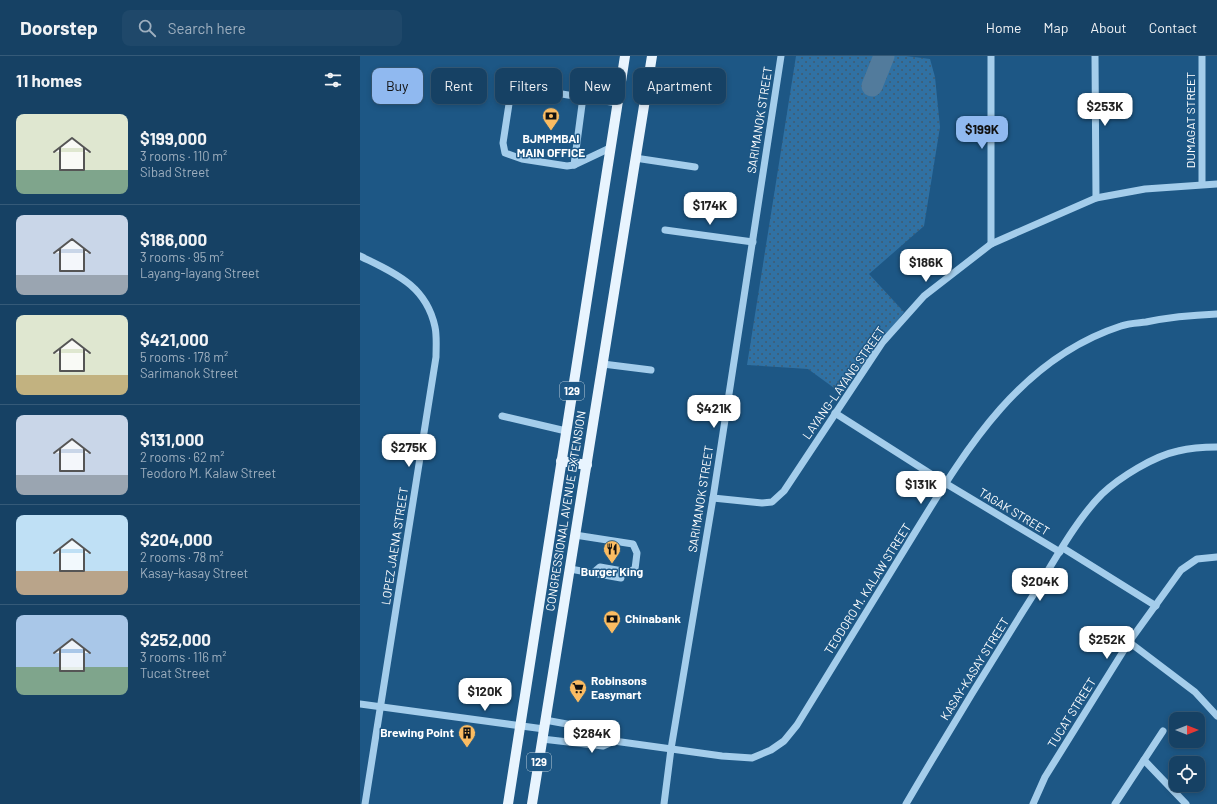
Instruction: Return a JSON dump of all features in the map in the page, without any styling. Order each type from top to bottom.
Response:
[{"type":"main road","name":"CONGRESSIONAL AVENUE EXTENSION","points":[[622,68],[624,56]]},
{"type":"main road","name":"CONGRESSIONAL AVENUE EXTENSION","points":[[532,804],[652,56]]},
{"type":"main road","name":"CONGRESSIONAL AVENUE EXTENSION","points":[[508,804],[617,104]]},
{"type":"main road","points":[[561,461],[587,465]]},
{"type":"street","name":"SARIMANOK STREET","points":[[664,804],[781,56]]},
{"type":"street","points":[[991,56],[991,244]]},
{"type":"street","points":[[1095,56],[1096,198]]},
{"type":"street","name":"DUMAGAT STREET","points":[[1202,56],[1202,184]]},
{"type":"street","points":[[570,95],[530,87],[519,87],[511,91],[503,143],[505,153],[522,159],[549,164],[574,165],[610,148]]},
{"type":"street","points":[[574,165],[581,104]]},
{"type":"street","points":[[636,158],[695,167]]},
{"type":"street","name":"LAYANG-LAYANG STREET","points":[[713,498],[762,503],[772,502],[784,491],[882,343],[924,296],[991,244],[1096,198],[1145,189],[1217,184]]},
{"type":"street","points":[[665,230],[753,242]]},
{"type":"street","name":"LOPEZ JAENA STREET","points":[[360,256],[401,277],[424,298],[435,327],[435,365],[365,804]]},
{"type":"street","name":"TEODORO M. KALAW STREET","points":[[544,729],[603,746],[614,741],[722,756],[752,758],[771,750],[784,741],[797,725],[945,483],[984,427],[1009,399],[1037,372],[1079,344],[1122,326],[1186,315],[1217,314]]},
{"type":"street","points":[[603,364],[651,370]]},
{"type":"street","name":"TAGAK STREET","points":[[835,413],[945,483],[1156,606]]},
{"type":"street","points":[[502,416],[566,431]]},
{"type":"street","name":"KASAY-KASAY STREET","points":[[906,804],[972,693],[1062,550],[1102,494],[1124,476],[1177,451],[1217,447]]},
{"type":"street","points":[[575,534],[633,544],[636,550],[635,569],[633,571],[628,572],[600,567],[593,573]]},
{"type":"street","name":"TUCAT STREET","points":[[1033,804],[1045,777],[1129,642],[1181,570],[1197,559],[1217,557]]},
{"type":"street","points":[[570,569],[621,578]]},
{"type":"street","points":[[1129,642],[1195,692],[1217,716]]},
{"type":"street","name":"TEODORO M. KALAW STREET","points":[[360,704],[520,727],[605,731],[614,741]]},
{"type":"street","points":[[1115,804],[1163,730]]},
{"type":"street","points":[[1144,760],[1186,804]]},
{"type":"shaded area","points":[[796,56],[906,56],[930,59],[935,77],[940,127],[924,226],[869,274],[904,312],[841,393],[808,369],[747,365]]},
{"type":"waterway","points":[[872,86],[884,56]]},
{"type":"place","name":"BJMPMBAI MAIN OFFICE","points":[[551,131]]},
{"type":"place","name":"Burger King","points":[[612,564]]},
{"type":"place","name":"Chinabank","points":[[612,634]]},
{"type":"place","name":"Robinsons Easymart","points":[[578,703]]},
{"type":"place","name":"Brewing Point","points":[[467,748]]}]
